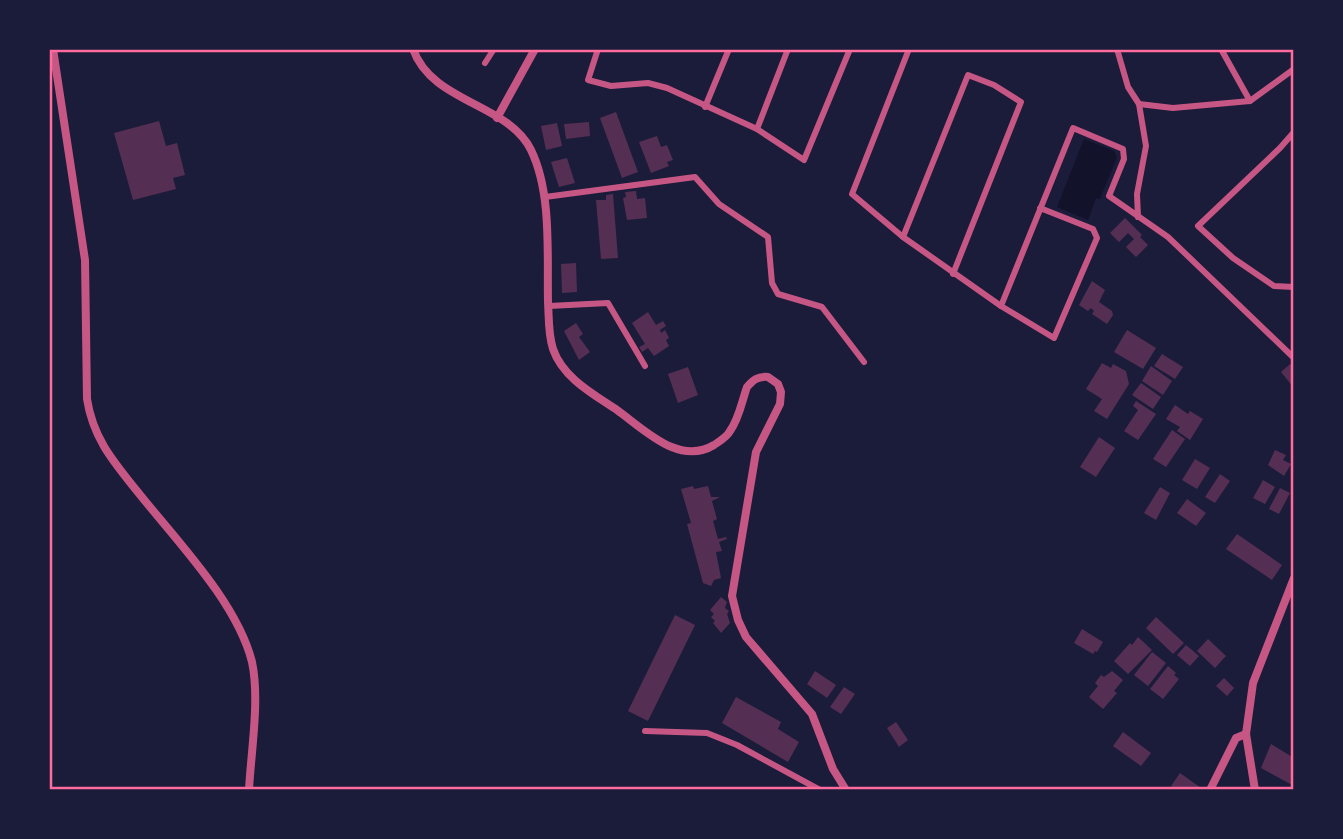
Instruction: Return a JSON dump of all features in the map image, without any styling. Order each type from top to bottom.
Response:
[{"type":"street","points":[[53,49],[85,260],[87,399],[90,418],[95,434],[115,464],[234,617],[251,661],[254,701],[249,790]]},
{"type":"street","points":[[413,49],[426,72],[442,86],[517,131],[530,148],[545,197],[553,348],[562,367],[580,385],[674,449],[685,452],[697,451],[721,441],[730,433],[751,381],[768,377],[778,384],[781,391],[780,404],[761,440],[753,465],[732,596],[746,637],[812,714],[833,769],[846,790]]},
{"type":"street","points":[[485,64],[494,49]]},
{"type":"street","points":[[497,118],[535,49]]},
{"type":"street","points":[[598,49],[588,80],[611,86],[648,83],[667,88],[757,129],[804,160],[850,49]]},
{"type":"street","points":[[705,107],[729,49]]},
{"type":"street","points":[[757,129],[788,49]]},
{"type":"street","points":[[909,49],[852,194],[953,274],[1054,338],[1097,238],[1093,229],[1040,208]]},
{"type":"street","points":[[1117,49],[1128,87],[1139,104],[1146,146],[1137,194],[1138,218]]},
{"type":"street","points":[[1221,49],[1250,101]]},
{"type":"street","points":[[1139,104],[1173,108],[1250,101],[1294,69]]},
{"type":"street","points":[[903,237],[968,75],[994,85],[1021,102],[953,274]]},
{"type":"street","points":[[1001,306],[1073,128],[1123,149],[1124,159],[1109,195],[1168,237],[1294,358]]},
{"type":"street","points":[[1294,131],[1198,226],[1233,258],[1274,286],[1294,287]]},
{"type":"street","points":[[545,197],[695,177],[719,204],[768,237],[772,283],[778,294],[822,307],[864,362]]},
{"type":"street","points":[[549,306],[608,303],[645,366]]},
{"type":"street","points":[[1255,790],[1246,734],[1253,683],[1294,578]]},
{"type":"street","points":[[645,731],[707,733],[737,745],[820,790]]},
{"type":"street","points":[[1210,790],[1236,738],[1246,734]]},
{"type":"shaded area","points":[[1084,139],[1114,151],[1117,157],[1100,199],[1096,198],[1088,220],[1057,207]]},
{"type":"building","points":[[616,112],[638,172],[622,178],[600,118]]},
{"type":"building","points":[[159,121],[166,146],[177,143],[185,175],[173,178],[176,189],[133,200],[114,133]]},
{"type":"building","points":[[589,122],[590,136],[566,139],[564,124]]},
{"type":"building","points":[[557,123],[562,146],[546,150],[541,126]]},
{"type":"building","points":[[657,136],[661,147],[667,145],[673,160],[667,162],[669,166],[651,173],[639,142]]},
{"type":"building","points":[[567,158],[575,183],[559,187],[551,162]]},
{"type":"building","points":[[636,191],[637,199],[645,198],[647,218],[627,220],[623,198],[626,197],[625,192]]},
{"type":"building","points":[[613,194],[618,258],[601,259],[596,200],[606,200],[606,195]]},
{"type":"building","points":[[1125,218],[1148,245],[1136,257],[1126,247],[1134,239],[1128,233],[1119,242],[1110,233]]},
{"type":"building","points":[[576,263],[577,292],[562,293],[561,264]]},
{"type":"building","points":[[1092,281],[1105,290],[1099,302],[1112,311],[1113,315],[1107,324],[1092,314],[1094,311],[1091,308],[1088,311],[1079,305]]},
{"type":"building","points":[[648,312],[656,325],[663,321],[666,326],[660,330],[661,333],[665,330],[669,338],[666,340],[669,346],[654,356],[648,348],[642,352],[639,347],[645,344],[632,323]]},
{"type":"building","points":[[576,323],[583,334],[579,337],[590,352],[579,360],[564,331]]},
{"type":"building","points":[[1127,330],[1156,348],[1143,369],[1114,352]]},
{"type":"building","points":[[1162,354],[1183,367],[1175,379],[1154,366]]},
{"type":"building","points":[[1102,363],[1111,368],[1113,364],[1126,371],[1129,384],[1107,419],[1094,411],[1102,399],[1086,389]]},
{"type":"building","points":[[1290,364],[1294,368],[1294,388],[1281,372]]},
{"type":"building","points":[[1151,366],[1172,381],[1163,395],[1142,381]]},
{"type":"building","points":[[688,367],[698,395],[678,403],[668,374]]},
{"type":"building","points":[[1141,383],[1161,397],[1153,409],[1132,395]]},
{"type":"building","points":[[1136,401],[1156,414],[1138,440],[1124,431],[1138,410],[1133,406]]},
{"type":"building","points":[[1175,405],[1188,414],[1190,411],[1203,419],[1190,440],[1177,431],[1180,427],[1166,419]]},
{"type":"building","points":[[1172,430],[1185,439],[1166,467],[1153,459]]},
{"type":"building","points":[[1099,437],[1115,448],[1096,477],[1080,467]]},
{"type":"building","points":[[1275,450],[1286,455],[1283,460],[1291,464],[1284,476],[1268,465]]},
{"type":"building","points":[[1195,459],[1210,468],[1197,489],[1182,480]]},
{"type":"building","points":[[1220,474],[1230,481],[1215,503],[1205,497]]},
{"type":"building","points":[[1263,480],[1275,487],[1265,504],[1253,498]]},
{"type":"building","points":[[693,486],[694,489],[708,486],[711,497],[720,497],[712,501],[717,519],[713,521],[718,539],[727,539],[719,542],[722,551],[716,552],[721,578],[714,580],[711,586],[703,583],[687,524],[691,523],[681,489]]},
{"type":"building","points":[[1160,487],[1170,493],[1156,520],[1144,513]]},
{"type":"building","points":[[1280,488],[1290,493],[1279,514],[1269,509]]},
{"type":"building","points":[[1187,499],[1206,513],[1196,526],[1177,513]]},
{"type":"building","points":[[1237,534],[1282,565],[1272,580],[1226,549]]},
{"type":"building","points":[[721,597],[727,602],[725,608],[729,611],[727,614],[730,623],[721,633],[713,623],[715,621],[711,617],[714,614],[710,610]]},
{"type":"building","points":[[675,615],[695,625],[648,721],[628,711]]},
{"type":"building","points":[[1156,617],[1184,643],[1173,654],[1146,628]]},
{"type":"building","points":[[1082,629],[1103,642],[1097,652],[1093,654],[1074,643]]},
{"type":"building","points":[[1138,637],[1152,650],[1128,674],[1114,661]]},
{"type":"building","points":[[1208,639],[1226,656],[1215,668],[1197,651]]},
{"type":"building","points":[[1186,645],[1199,656],[1190,666],[1177,655]]},
{"type":"building","points":[[1152,652],[1166,663],[1148,686],[1134,675]]},
{"type":"building","points":[[1168,666],[1179,679],[1163,699],[1150,689]]},
{"type":"building","points":[[815,671],[836,685],[827,698],[807,684]]},
{"type":"building","points":[[1112,671],[1123,680],[1114,691],[1117,693],[1103,709],[1089,697],[1098,686],[1095,683],[1101,675],[1104,677]]},
{"type":"building","points":[[1224,678],[1234,688],[1227,696],[1216,686]]},
{"type":"building","points":[[844,687],[855,694],[841,714],[830,707]]},
{"type":"building","points":[[736,697],[781,722],[778,729],[799,742],[788,762],[722,723]]},
{"type":"building","points":[[896,722],[908,740],[899,747],[887,728]]},
{"type":"building","points":[[1123,732],[1151,753],[1141,766],[1113,746]]},
{"type":"building","points":[[1271,744],[1294,758],[1294,786],[1261,768]]},
{"type":"building","points":[[1180,773],[1204,790],[1177,790],[1171,786]]}]
